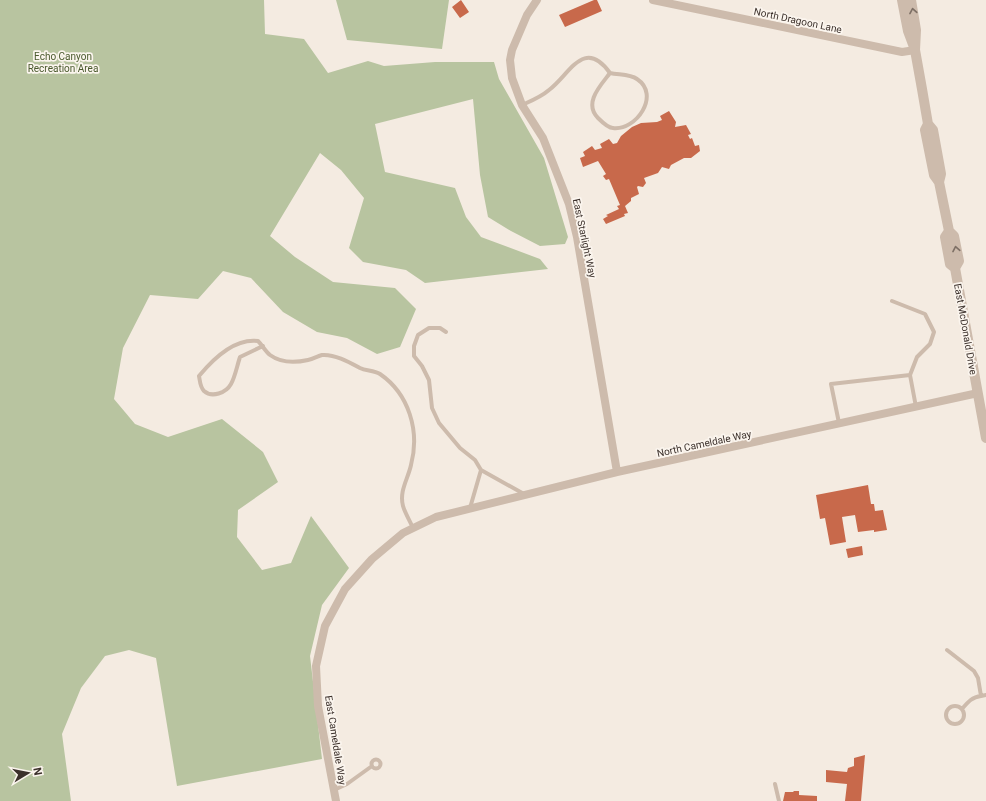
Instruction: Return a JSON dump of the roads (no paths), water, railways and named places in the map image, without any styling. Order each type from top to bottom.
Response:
[{"type":"street","name":"East Starlight Way","points":[[537,0],[526,15],[512,50],[510,60],[512,78],[522,105],[542,138],[569,204],[577,237],[617,472]]},
{"type":"street","name":"North Dragoon Lane","points":[[653,0],[902,52],[916,50]]},
{"type":"street","name":"East McDonald Drive","points":[[902,0],[908,32],[916,50]]},
{"type":"street","name":"East McDonald Drive","points":[[911,0],[916,30],[916,50],[928,124],[933,130],[941,174],[939,182],[948,231],[954,236],[958,262],[955,268],[986,438]]},
{"type":"street","name":"North Cameldale Way","points":[[436,517],[617,472],[978,393]]},
{"type":"street","name":"East Cameldale Way","points":[[336,801],[318,706],[316,666],[325,626],[345,589],[372,559],[403,533],[436,517]]},
{"type":"lane","points":[[522,105],[550,90],[573,65],[584,58],[593,58],[604,64],[610,73],[633,77],[644,87],[646,94],[644,111],[630,123],[620,128],[609,127],[598,119],[594,114],[593,109],[592,99],[610,73]]},
{"type":"lane","points":[[892,301],[925,314],[934,332],[930,344],[917,357],[910,375],[916,407]]},
{"type":"lane","points":[[446,332],[440,328],[429,328],[418,335],[414,346],[414,356],[422,366],[429,380],[432,408],[439,422],[460,448],[475,460],[481,470],[526,495]]},
{"type":"lane","points":[[263,346],[240,357],[231,384],[219,394],[211,394],[204,390],[200,385],[199,376],[215,358],[228,349],[249,341],[258,341],[263,346],[270,354],[284,361],[294,362],[323,355],[336,358],[362,369],[378,372],[394,385],[404,400],[413,421],[414,449],[411,466],[403,486],[402,506],[413,528]]},
{"type":"lane","points":[[839,424],[831,384],[910,375]]},
{"type":"lane","points":[[470,508],[481,470]]},
{"type":"lane","points":[[947,650],[974,671],[984,695],[970,700],[962,709]]},
{"type":"lane","points":[[957,706],[962,709],[964,714],[961,722],[952,724],[948,721],[946,715],[950,707],[957,706]]},
{"type":"lane","points":[[334,790],[348,784],[372,766]]},
{"type":"lane","points":[[775,784],[779,801]]},
{"type":"park label","name":"Echo Canyon Recreation Area","points":[[63,62]]}]
